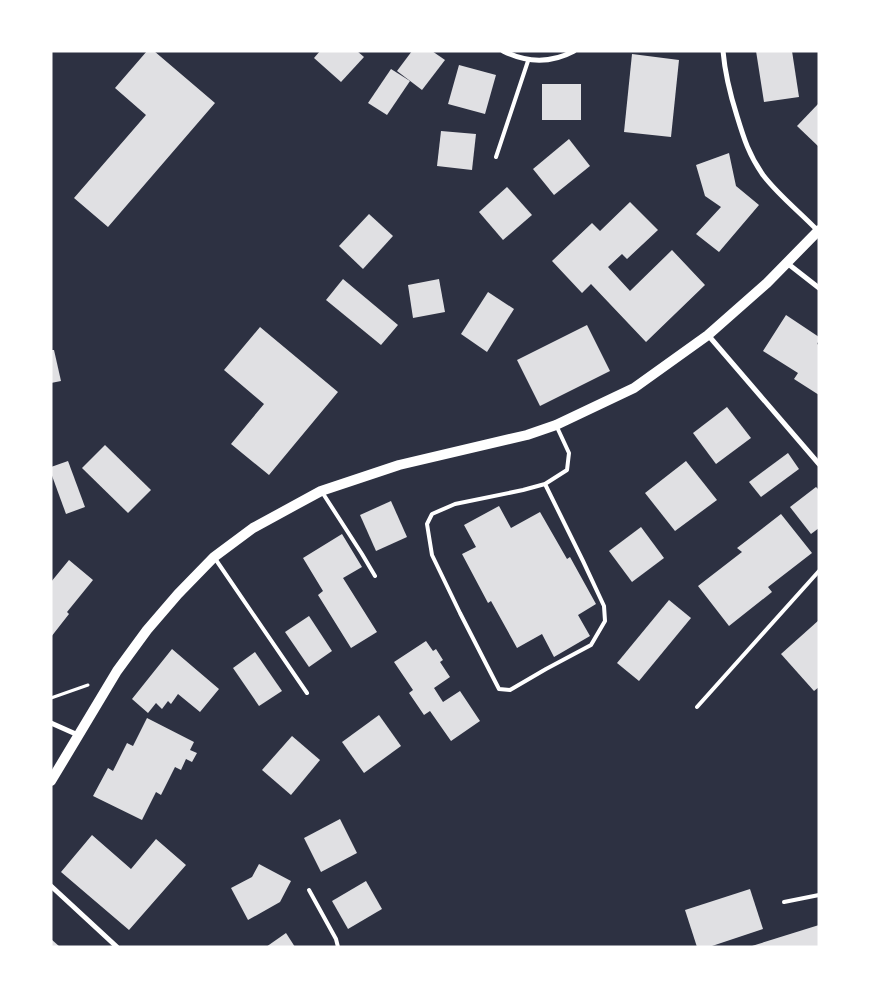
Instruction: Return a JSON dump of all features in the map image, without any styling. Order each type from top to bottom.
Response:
[{"type":"main road","points":[[51,781],[54,769],[78,736],[117,671],[153,623],[214,557],[253,528],[321,490],[399,465],[527,435],[556,425],[634,388],[708,335],[767,283],[818,230]]},
{"type":"street","points":[[503,51],[528,61],[555,59],[574,51]]},
{"type":"street","points":[[723,51],[729,89],[744,140],[752,158],[780,195],[818,230]]},
{"type":"street","points":[[787,263],[819,288]]},
{"type":"street","points":[[708,335],[819,464]]},
{"type":"street","points":[[51,724],[78,736]]},
{"type":"street","points":[[51,886],[117,947]]},
{"type":"lane","points":[[496,157],[528,61]]},
{"type":"lane","points":[[545,484],[604,606],[605,622],[591,645],[510,690],[499,689],[432,555],[427,524],[432,514],[454,504],[545,484],[568,470],[569,453],[556,425]]},
{"type":"lane","points":[[321,490],[375,576]]},
{"type":"lane","points":[[214,557],[307,693]]},
{"type":"lane","points":[[696,707],[819,570]]},
{"type":"lane","points":[[310,890],[336,939],[338,947]]},
{"type":"lane","points":[[784,902],[819,895]]},
{"type":"path","points":[[51,698],[86,686],[117,671]]},
{"type":"building","points":[[147,51],[154,51],[215,103],[108,227],[74,198],[146,115],[115,88]]},
{"type":"building","points":[[320,51],[357,51],[364,57],[341,82],[314,58]]},
{"type":"building","points":[[412,51],[432,51],[445,60],[422,90],[397,71]]},
{"type":"building","points":[[756,51],[792,51],[799,97],[764,102]]},
{"type":"building","points":[[632,54],[679,60],[671,137],[624,132]]},
{"type":"building","points":[[459,65],[496,75],[485,114],[448,104]]},
{"type":"building","points":[[391,69],[410,81],[387,115],[368,103]]},
{"type":"building","points":[[542,84],[581,84],[581,120],[542,120]]},
{"type":"building","points":[[819,103],[819,147],[797,126]]},
{"type":"building","points":[[441,131],[476,134],[472,170],[437,166]]},
{"type":"building","points":[[569,139],[590,166],[554,195],[533,169]]},
{"type":"building","points":[[729,153],[736,186],[759,205],[719,252],[696,234],[721,207],[705,196],[696,165]]},
{"type":"building","points":[[507,187],[532,215],[503,240],[479,212]]},
{"type":"building","points":[[630,202],[658,230],[627,259],[622,254],[608,267],[630,291],[672,250],[705,285],[646,342],[591,284],[582,293],[552,261],[592,223],[600,231]]},
{"type":"building","points":[[369,214],[393,236],[363,269],[339,246]]},
{"type":"building","points":[[343,279],[398,325],[381,345],[326,300]]},
{"type":"building","points":[[439,279],[445,312],[413,318],[408,285]]},
{"type":"building","points":[[488,292],[514,309],[487,352],[461,334]]},
{"type":"building","points":[[786,315],[819,337],[817,344],[819,345],[819,395],[794,379],[798,373],[763,351]]},
{"type":"building","points":[[587,325],[610,371],[540,406],[517,360]]},
{"type":"building","points":[[260,327],[338,392],[269,475],[231,444],[264,404],[224,370]]},
{"type":"building","points":[[51,350],[54,350],[61,381],[51,383]]},
{"type":"building","points":[[727,407],[751,438],[716,464],[693,433]]},
{"type":"building","points":[[105,445],[151,490],[128,513],[82,468]]},
{"type":"building","points":[[788,453],[799,469],[761,497],[749,482]]},
{"type":"building","points":[[68,461],[85,507],[66,514],[51,473],[51,467]]},
{"type":"building","points":[[686,461],[717,500],[675,531],[645,493]]},
{"type":"building","points":[[816,487],[819,490],[819,528],[811,534],[790,507]]},
{"type":"building","points":[[391,501],[407,537],[376,551],[360,515]]},
{"type":"building","points":[[499,506],[511,528],[540,512],[567,559],[570,557],[596,604],[578,615],[590,636],[554,657],[542,634],[517,648],[491,601],[488,603],[462,554],[476,547],[464,525]]},
{"type":"building","points":[[781,514],[812,553],[768,587],[772,592],[729,626],[698,586],[742,552],[737,548]]},
{"type":"building","points":[[641,527],[664,558],[632,582],[609,551]]},
{"type":"building","points":[[342,534],[362,567],[343,578],[377,632],[351,648],[318,595],[323,591],[303,558]]},
{"type":"building","points":[[69,560],[93,580],[67,612],[69,614],[51,637],[51,582]]},
{"type":"building","points":[[669,600],[691,618],[639,681],[617,663]]},
{"type":"building","points":[[309,616],[332,651],[309,667],[285,632]]},
{"type":"building","points":[[819,620],[819,687],[814,691],[781,654]]},
{"type":"building","points":[[426,641],[433,651],[436,649],[443,660],[440,662],[450,677],[434,688],[443,702],[460,691],[480,721],[451,741],[430,711],[424,715],[409,693],[413,690],[394,662]]},
{"type":"building","points":[[172,649],[219,689],[200,712],[178,694],[171,704],[168,701],[162,709],[156,703],[148,713],[132,699]]},
{"type":"building","points":[[255,652],[282,691],[259,706],[233,668]]},
{"type":"building","points":[[379,715],[401,746],[364,773],[342,742]]},
{"type":"building","points":[[147,718],[194,742],[190,750],[197,753],[192,762],[186,759],[181,770],[175,767],[161,795],[156,792],[142,820],[93,796],[108,768],[113,771],[127,743],[133,746]]},
{"type":"building","points":[[292,736],[320,760],[291,795],[262,770]]},
{"type":"building","points":[[340,819],[357,853],[321,872],[304,838]]},
{"type":"building","points":[[92,835],[131,869],[156,839],[186,865],[129,930],[61,872]]},
{"type":"building","points":[[259,864],[291,881],[280,902],[248,920],[231,888],[252,877]]},
{"type":"building","points":[[366,881],[382,909],[348,929],[332,901]]},
{"type":"building","points":[[750,889],[763,929],[709,947],[697,947],[685,910]]},
{"type":"building","points":[[819,925],[819,947],[752,947],[752,946]]},
{"type":"building","points":[[286,933],[295,947],[266,947]]},
{"type":"building","points":[[51,939],[60,947],[51,947]]}]
